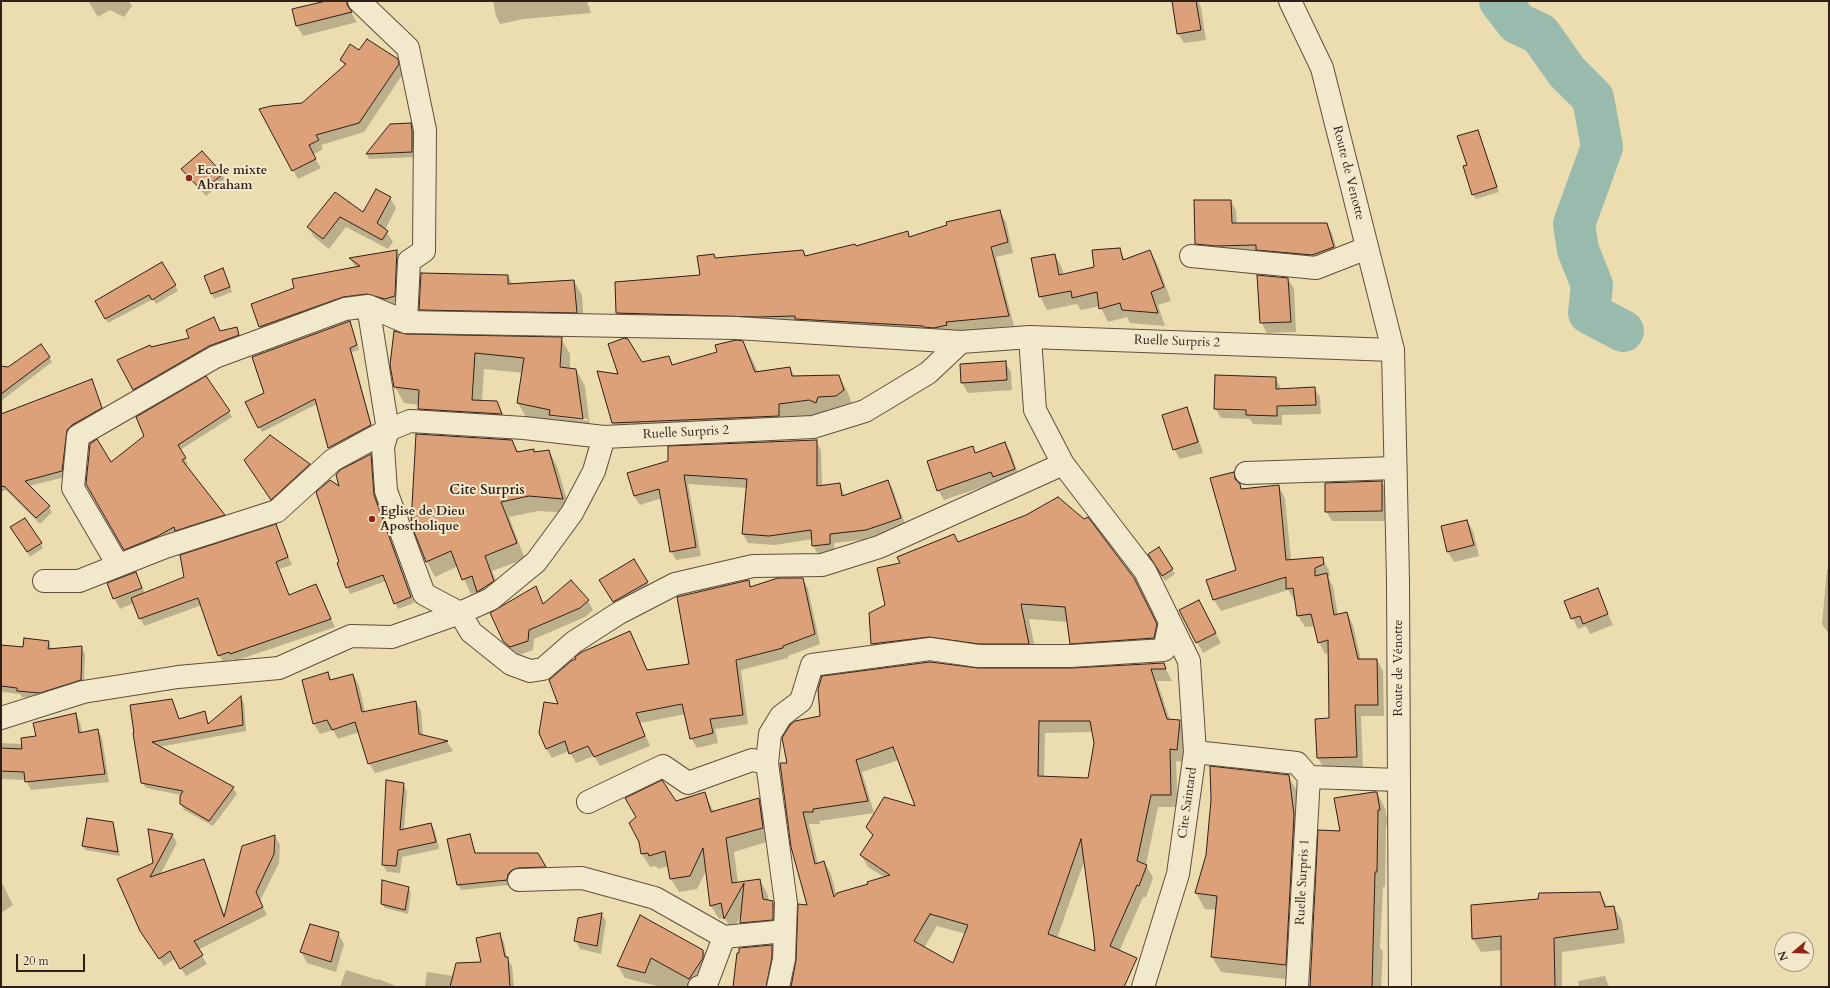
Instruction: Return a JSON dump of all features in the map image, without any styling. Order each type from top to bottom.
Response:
[{"type":"street","points":[[118,565],[73,488],[78,436],[215,357],[345,309],[368,306],[406,322],[409,261],[424,251],[426,130],[408,48],[359,1]]},
{"type":"street","name":"Route de Venotte","points":[[1290,1],[1322,68],[1393,350]]},
{"type":"street","points":[[1191,256],[1316,268],[1367,248]]},
{"type":"street","points":[[368,306],[388,430],[384,447],[386,492],[424,594],[460,613],[471,632],[511,664],[530,671],[543,669],[574,642],[613,617],[675,584],[752,566],[822,565],[879,548],[1063,464]]},
{"type":"street","name":"Ruelle Surpris 2","points":[[406,322],[736,328],[961,342],[1030,337],[1393,350]]},
{"type":"street","points":[[1030,337],[1034,410],[1063,464],[1145,571],[1189,661],[1195,752]]},
{"type":"street","name":"Ruelle Surpris 2","points":[[44,581],[79,581],[165,547],[278,511],[333,460],[388,430],[410,421],[524,428],[604,437],[813,427],[865,411],[928,373],[961,342]]},
{"type":"street","name":"Route de Vénotte","points":[[1393,350],[1398,589],[1400,987]]},
{"type":"street","points":[[1,718],[83,692],[178,677],[278,668],[351,636],[392,637],[460,613],[491,599],[536,562],[572,513],[594,471],[604,437]]},
{"type":"street","points":[[1246,473],[1395,468]]},
{"type":"street","points":[[778,987],[784,959],[786,903],[766,763],[770,734],[781,716],[801,701],[812,665],[930,649],[978,656],[1071,656],[1164,650],[1170,622]]},
{"type":"street","name":"Cite Saintard","points":[[1143,987],[1178,874],[1195,752],[1297,763],[1309,777]]},
{"type":"street","points":[[588,802],[663,766],[688,783],[752,760],[766,763]]},
{"type":"street","points":[[1309,777],[1399,780]]},
{"type":"street","name":"Ruelle Surpris 1","points":[[1297,987],[1309,777]]},
{"type":"street","points":[[519,880],[582,878],[655,898],[724,937],[785,931]]},
{"type":"street","points":[[699,987],[706,985],[724,937]]},
{"type":"building","points":[[326,1],[347,1],[347,5],[352,12],[296,26],[292,9]]},
{"type":"building","points":[[1172,1],[1196,1],[1201,30],[1177,34]]},
{"type":"building","points":[[367,39],[398,59],[399,64],[359,123],[316,135],[319,140],[309,145],[316,159],[292,171],[259,109],[271,106],[302,103],[346,64],[340,60],[350,44],[359,50]]},
{"type":"building","points":[[411,123],[412,152],[366,154],[390,124]]},
{"type":"building","points":[[1478,130],[1497,187],[1472,195],[1463,166],[1467,165],[1457,136]]},
{"type":"building","points":[[202,151],[223,174],[202,191],[181,169]]},
{"type":"building","points":[[376,189],[391,197],[377,223],[388,231],[382,240],[340,217],[323,239],[307,227],[335,192],[363,212]]},
{"type":"building","points":[[1194,200],[1231,200],[1232,223],[1327,223],[1334,247],[1312,255],[1256,250],[1256,245],[1216,246],[1195,244]]},
{"type":"building","points":[[1000,210],[1008,242],[991,247],[1009,316],[946,322],[947,325],[934,328],[923,326],[795,319],[795,316],[757,317],[616,313],[615,282],[700,275],[697,256],[714,254],[715,258],[803,250],[805,256],[855,244],[856,246],[908,231],[909,237],[947,225],[946,222]]},
{"type":"building","points":[[1120,248],[1123,260],[1150,250],[1164,287],[1151,292],[1158,313],[1122,310],[1120,303],[1099,309],[1097,292],[1072,298],[1071,291],[1039,297],[1031,258],[1055,254],[1059,275],[1094,267],[1092,250]]},
{"type":"building","points":[[397,250],[395,296],[385,299],[367,294],[343,297],[259,327],[251,304],[294,288],[292,279],[360,266],[349,258]]},
{"type":"building","points":[[162,262],[176,285],[152,300],[149,295],[105,319],[95,301]]},
{"type":"building","points":[[223,268],[230,287],[211,294],[204,276]]},
{"type":"building","points":[[421,273],[508,275],[508,284],[574,280],[577,313],[419,310]]},
{"type":"building","points":[[1257,275],[1288,278],[1291,322],[1260,323]]},
{"type":"building","points":[[214,317],[220,331],[237,327],[239,335],[209,346],[133,390],[117,360],[150,345],[151,347],[189,338],[186,330]]},
{"type":"building","points":[[350,321],[357,345],[350,348],[371,425],[328,448],[315,399],[258,428],[245,402],[264,393],[252,357]]},
{"type":"building","points":[[394,331],[406,334],[562,337],[560,367],[576,369],[583,419],[549,415],[550,410],[517,403],[524,358],[475,353],[472,400],[497,401],[502,414],[418,409],[419,390],[394,387],[390,365]]},
{"type":"building","points":[[624,338],[628,339],[642,362],[669,356],[672,365],[717,352],[715,345],[736,340],[743,341],[755,372],[790,367],[792,376],[839,375],[844,390],[836,396],[818,397],[816,403],[809,400],[779,404],[779,416],[612,423],[597,371],[618,374],[608,344]]},
{"type":"building","points":[[41,344],[50,357],[1,394],[1,366],[8,367]]},
{"type":"building","points":[[1006,361],[1007,380],[961,383],[960,364]]},
{"type":"building","points":[[1215,375],[1276,377],[1276,389],[1315,387],[1316,405],[1277,406],[1277,416],[1246,415],[1246,410],[1214,409]]},
{"type":"building","points":[[206,376],[230,411],[178,445],[186,458],[182,460],[225,515],[175,531],[174,527],[158,536],[124,550],[86,484],[90,444],[97,439],[111,462],[144,436],[136,417]]},
{"type":"building","points":[[92,379],[102,408],[72,425],[67,430],[62,471],[25,481],[50,506],[36,518],[4,486],[1,487],[1,414]]},
{"type":"building","points":[[1187,407],[1198,442],[1173,450],[1162,415]]},
{"type":"building","points":[[416,434],[512,440],[517,452],[534,449],[534,452],[549,450],[563,499],[529,496],[501,502],[517,543],[485,556],[494,581],[477,592],[472,576],[462,580],[451,551],[426,562],[411,524]]},
{"type":"building","points":[[270,435],[310,464],[271,500],[244,460]]},
{"type":"building","points":[[817,440],[817,486],[840,483],[842,496],[888,480],[901,518],[866,530],[830,534],[830,544],[812,546],[811,530],[769,536],[742,534],[747,479],[684,475],[696,547],[670,552],[659,489],[634,496],[627,473],[668,461],[668,446]]},
{"type":"building","points":[[1005,442],[1015,469],[993,477],[991,472],[937,491],[927,461],[973,446],[975,453]]},
{"type":"building","points":[[371,454],[374,495],[411,597],[394,604],[383,575],[346,588],[316,492],[330,480],[339,486],[336,475],[340,470]]},
{"type":"building","points":[[1234,472],[1235,479],[1240,484],[1241,489],[1279,485],[1286,560],[1323,557],[1324,564],[1315,568],[1315,576],[1327,573],[1334,615],[1347,612],[1358,659],[1377,659],[1378,705],[1355,705],[1357,757],[1317,758],[1315,719],[1329,718],[1328,640],[1318,643],[1311,614],[1297,616],[1293,588],[1286,589],[1286,577],[1213,600],[1206,580],[1236,570],[1210,478]]},
{"type":"building","points":[[1382,481],[1382,511],[1325,512],[1325,483]]},
{"type":"building","points":[[1058,497],[1084,519],[1088,517],[1134,578],[1157,624],[1154,638],[1070,644],[1065,607],[1021,604],[1029,644],[979,644],[929,637],[871,644],[869,613],[885,605],[877,568],[900,563],[897,557],[954,534],[958,542],[1026,515]]},
{"type":"building","points":[[25,518],[42,543],[27,552],[10,527]]},
{"type":"building","points":[[1467,520],[1474,545],[1447,552],[1441,526]]},
{"type":"building","points":[[276,524],[288,557],[276,562],[289,595],[316,584],[331,619],[230,654],[229,652],[218,656],[198,598],[139,619],[131,598],[184,577],[180,555]]},
{"type":"building","points":[[1159,547],[1173,569],[1162,576],[1148,554]]},
{"type":"building","points":[[634,559],[648,582],[613,602],[599,580]]},
{"type":"building","points":[[136,572],[142,588],[113,599],[107,583]]},
{"type":"building","points":[[778,578],[803,578],[815,634],[783,646],[783,648],[736,660],[743,715],[710,719],[713,733],[690,739],[682,704],[636,713],[645,736],[594,757],[588,746],[569,754],[565,741],[546,749],[539,733],[544,702],[558,704],[549,680],[571,661],[576,659],[575,657],[582,652],[630,631],[647,670],[689,664],[677,597],[749,580],[750,587]]},
{"type":"building","points":[[571,580],[589,600],[580,608],[529,630],[528,641],[510,647],[503,641],[490,613],[536,586],[543,604]]},
{"type":"building","points":[[1598,588],[1608,614],[1583,624],[1580,616],[1571,619],[1564,601]]},
{"type":"building","points":[[1199,600],[1216,633],[1196,643],[1179,610]]},
{"type":"building","points":[[24,638],[49,641],[48,649],[82,646],[81,680],[40,693],[17,691],[17,688],[1,686],[1,645],[23,647]]},
{"type":"building","points":[[930,662],[978,668],[1072,668],[1164,663],[1166,669],[1151,669],[1167,719],[1180,720],[1177,750],[1170,749],[1171,795],[1151,795],[1137,861],[1147,865],[1139,886],[1137,885],[1110,946],[1137,958],[1124,987],[791,987],[796,960],[798,904],[807,905],[791,847],[780,763],[787,763],[782,738],[790,725],[795,721],[820,716],[818,689],[822,676]],"holes":[[[1039,721],[1090,721],[1094,743],[1088,778],[1038,776]],[[893,747],[915,806],[884,797],[866,827],[873,835],[860,855],[890,875],[867,882],[868,884],[837,893],[834,897],[824,861],[815,864],[803,812],[813,812],[813,809],[868,801],[856,760]],[[1081,839],[1095,951],[1048,934]],[[930,914],[968,925],[953,963],[914,941]]]},
{"type":"building","points":[[328,672],[330,680],[353,674],[362,712],[416,701],[419,734],[448,741],[368,764],[355,722],[332,730],[327,720],[313,724],[302,680]]},
{"type":"building","points":[[241,696],[243,725],[152,742],[234,787],[209,821],[180,804],[180,796],[183,791],[141,783],[130,705],[172,699],[179,719],[205,711],[208,724]]},
{"type":"building","points":[[76,713],[79,733],[98,729],[105,774],[25,782],[24,772],[1,771],[1,748],[22,749],[21,738],[36,736],[33,723]]},
{"type":"building","points":[[1210,766],[1289,775],[1294,815],[1286,965],[1211,957],[1217,896],[1195,893],[1206,855],[1211,800]]},
{"type":"building","points":[[386,780],[404,783],[400,830],[431,823],[436,842],[398,850],[396,866],[382,865]]},
{"type":"building","points":[[662,780],[676,801],[705,792],[711,812],[759,798],[763,828],[726,838],[732,883],[760,879],[763,899],[773,901],[773,920],[740,923],[744,883],[724,919],[721,903],[710,906],[703,848],[690,876],[670,879],[665,851],[649,856],[648,853],[641,854],[639,842],[629,823],[636,817],[625,798]]},
{"type":"building","points":[[1377,792],[1380,810],[1378,810],[1377,872],[1375,872],[1372,987],[1310,987],[1318,830],[1340,831],[1334,798]]},
{"type":"building","points":[[87,818],[113,822],[118,852],[82,846]]},
{"type":"building","points":[[148,829],[173,834],[150,877],[204,859],[224,917],[242,846],[275,835],[274,854],[256,892],[263,907],[194,941],[203,955],[180,969],[170,951],[159,959],[140,931],[117,879],[153,863]]},
{"type":"building","points":[[470,834],[475,853],[538,853],[546,867],[518,868],[512,870],[508,874],[507,880],[457,885],[447,839]]},
{"type":"building","points":[[382,880],[409,887],[405,910],[381,904]]},
{"type":"building","points":[[1600,892],[1605,907],[1614,906],[1618,929],[1554,938],[1555,987],[1501,987],[1501,936],[1472,939],[1471,905],[1538,899],[1539,893]]},
{"type":"building","points":[[602,913],[597,946],[574,941],[578,918]]},
{"type":"building","points":[[640,915],[703,950],[703,958],[689,979],[651,958],[645,973],[617,966]]},
{"type":"building","points":[[310,924],[339,932],[331,962],[300,952]]},
{"type":"building","points":[[500,933],[505,957],[508,957],[510,987],[450,987],[456,963],[481,962],[476,938]]},
{"type":"building","points":[[772,945],[772,957],[766,987],[733,987],[737,953],[739,953],[739,948]]},
{"type":"waterway","points":[[1500,1],[1517,23],[1540,34],[1567,72],[1593,98],[1602,147],[1574,224],[1578,250],[1592,285],[1589,313],[1623,331]]},
{"type":"place","name":"Ecole mixte Abraham","points":[[189,178]]},
{"type":"place","name":"Eglise de Dieu Apostholique","points":[[372,519]]},
{"type":"district","name":"Cite Surpris","points":[[487,491]]}]
